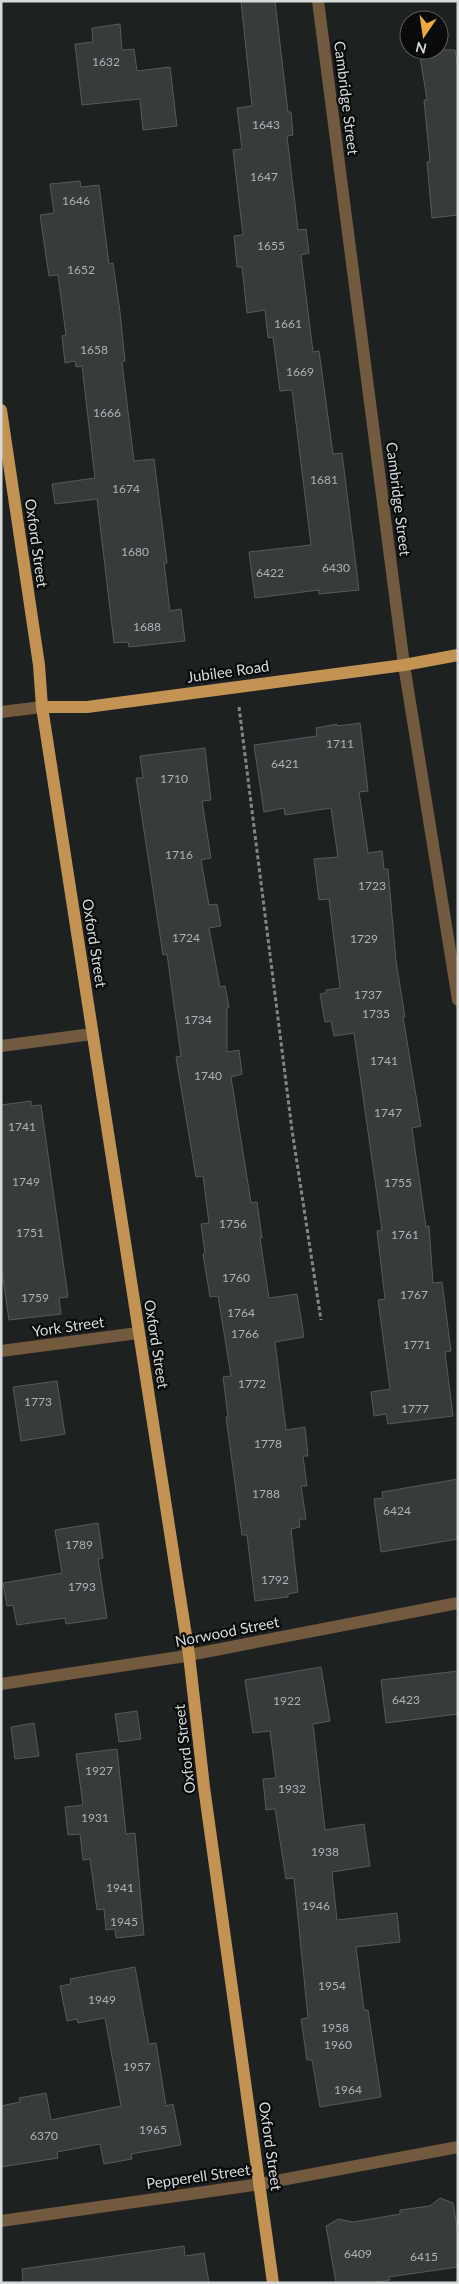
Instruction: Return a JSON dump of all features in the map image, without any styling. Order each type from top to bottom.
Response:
[{"type":"main road","name":"Oxford Street","points":[[1,410],[39,665],[42,707],[189,1655],[204,1787],[273,2283]]},
{"type":"main road","name":"Jubilee Road","points":[[42,707],[87,707],[404,665],[458,655]]},
{"type":"street","name":"Cambridge Street","points":[[318,1],[404,665],[458,1000]]},
{"type":"street","name":"Jubilee Road","points":[[1,712],[42,707]]},
{"type":"street","points":[[1,1046],[92,1034]]},
{"type":"street","name":"York Street","points":[[1,1351],[138,1333]]},
{"type":"street","name":"Norwood Street","points":[[1,1684],[189,1655],[458,1603]]},
{"type":"street","name":"Pepperell Street","points":[[1,2221],[260,2184],[458,2147]]},
{"type":"path","points":[[236,686],[292,1130],[321,1320]]},
{"type":"building","points":[[241,1],[275,1],[288,112],[291,112],[293,135],[287,136],[298,230],[306,229],[309,253],[301,255],[313,352],[319,351],[333,454],[342,453],[359,590],[319,594],[319,590],[255,598],[249,552],[311,545],[292,390],[280,391],[273,337],[268,338],[265,310],[247,313],[242,267],[237,267],[234,236],[243,235],[233,150],[242,149],[237,108],[252,106]]},
{"type":"building","points":[[120,24],[122,50],[134,49],[137,71],[170,67],[177,126],[143,130],[140,99],[82,105],[75,44],[93,42],[92,28]]},
{"type":"building","points":[[449,50],[455,50],[458,68],[458,215],[432,218],[427,162],[430,161],[424,100],[427,100],[421,60],[449,60]]},
{"type":"building","points":[[80,181],[81,187],[99,185],[109,264],[113,263],[120,312],[125,361],[122,362],[134,461],[154,459],[167,563],[164,563],[170,611],[181,609],[185,641],[129,647],[128,642],[114,643],[97,499],[55,504],[52,484],[95,478],[82,366],[76,367],[75,361],[65,363],[62,336],[66,335],[58,275],[49,276],[40,215],[54,213],[50,184]]},
{"type":"building","points":[[360,723],[368,791],[359,792],[368,853],[382,851],[384,869],[388,869],[396,961],[405,1017],[403,1017],[421,1126],[412,1128],[426,1227],[429,1226],[433,1283],[442,1282],[451,1351],[445,1352],[453,1416],[388,1424],[386,1414],[374,1416],[371,1392],[390,1389],[378,1300],[385,1299],[377,1231],[382,1230],[354,1033],[334,1036],[331,1021],[325,1022],[320,994],[326,993],[326,990],[340,988],[329,899],[319,900],[314,859],[338,857],[331,808],[285,815],[284,808],[264,812],[254,745],[317,736],[316,728],[337,724],[337,726]]},
{"type":"building","points":[[205,748],[211,800],[202,801],[211,858],[201,860],[209,905],[217,904],[221,926],[209,928],[220,987],[225,986],[229,1007],[227,1008],[227,1052],[239,1050],[242,1074],[231,1077],[251,1203],[257,1202],[269,1298],[297,1294],[304,1337],[275,1342],[286,1430],[305,1427],[308,1456],[303,1456],[307,1486],[301,1486],[306,1519],[299,1519],[300,1527],[291,1529],[298,1592],[288,1594],[288,1597],[255,1601],[247,1535],[242,1535],[226,1417],[228,1417],[223,1377],[231,1376],[218,1296],[210,1297],[203,1254],[205,1253],[201,1224],[209,1223],[203,1176],[196,1177],[176,1057],[181,1056],[167,954],[163,955],[136,778],[143,778],[140,756]]},
{"type":"building","points":[[31,1101],[31,1106],[41,1105],[68,1297],[59,1298],[61,1314],[9,1320],[1,1265],[1,1105]]},
{"type":"building","points":[[57,1381],[65,1434],[21,1441],[13,1387]]},
{"type":"building","points":[[458,1479],[458,1539],[381,1552],[374,1499],[383,1498],[382,1492]]},
{"type":"building","points":[[98,1523],[103,1558],[98,1559],[107,1618],[66,1624],[65,1618],[17,1625],[13,1605],[7,1606],[3,1583],[62,1573],[55,1530]]},
{"type":"building","points":[[321,1667],[330,1721],[313,1724],[325,1830],[364,1824],[370,1866],[332,1872],[337,1920],[397,1913],[400,1942],[356,1947],[364,2010],[368,2010],[381,2097],[320,2107],[312,2060],[307,2060],[301,2019],[308,2018],[294,1878],[286,1879],[275,1809],[266,1810],[263,1779],[276,1778],[270,1731],[253,1733],[245,1680]]},
{"type":"building","points":[[458,1671],[458,1714],[386,1723],[381,1680]]},
{"type":"building","points":[[137,1711],[141,1739],[119,1742],[115,1714]]},
{"type":"building","points":[[34,1723],[39,1756],[15,1759],[11,1727]]},
{"type":"building","points":[[117,1749],[126,1834],[135,1833],[144,1935],[116,1938],[115,1929],[106,1930],[104,1909],[97,1910],[90,1859],[83,1860],[80,1834],[68,1835],[65,1807],[83,1805],[76,1754]]},
{"type":"building","points":[[135,1967],[149,2044],[156,2043],[166,2106],[173,2104],[181,2145],[131,2154],[132,2159],[104,2164],[100,2144],[57,2152],[58,2158],[1,2167],[1,2106],[20,2102],[19,2098],[46,2093],[51,2120],[121,2106],[105,2018],[78,2023],[77,2019],[67,2021],[60,1986],[71,1984],[70,1979]]},
{"type":"building","points":[[440,2198],[453,2203],[458,2234],[458,2267],[389,2277],[390,2280],[371,2283],[336,2283],[326,2226],[338,2219],[353,2222],[400,2214],[400,2210],[430,2206]]},
{"type":"building","points":[[184,2246],[185,2256],[204,2253],[209,2283],[23,2283],[22,2269]]}]
